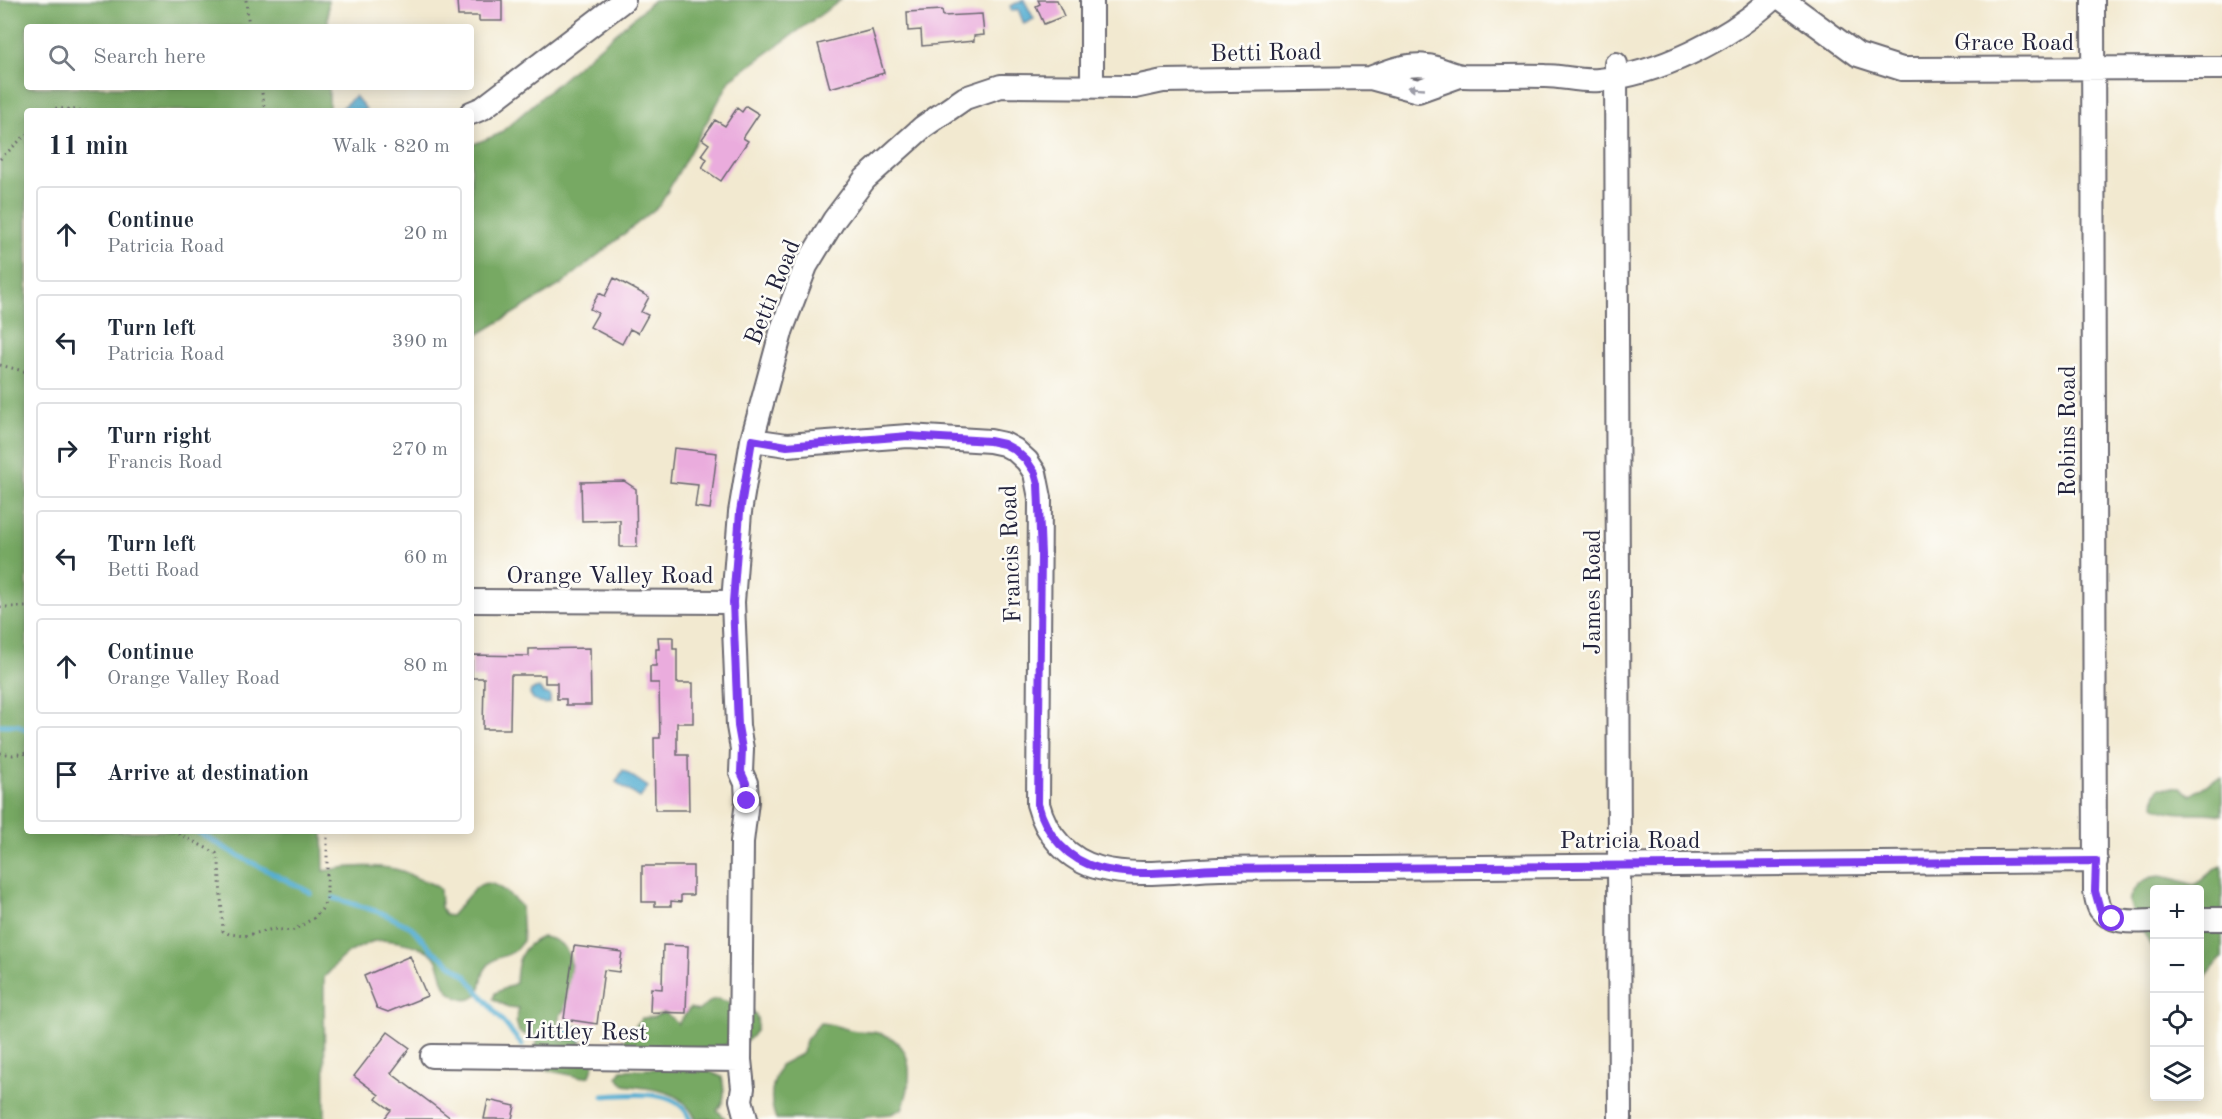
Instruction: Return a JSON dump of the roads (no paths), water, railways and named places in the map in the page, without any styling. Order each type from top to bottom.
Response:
[{"type":"street","points":[[474,112],[483,108],[624,0]]},
{"type":"street","points":[[1092,0],[1092,80]]},
{"type":"street","name":"Betti Road","points":[[733,602],[740,512],[752,440],[782,329],[806,266],[834,220],[865,179],[922,127],[965,98],[1001,86],[1092,80],[1135,87],[1163,81],[1370,78],[1394,68],[1427,66],[1460,75],[1548,75],[1577,80],[1616,71],[1628,64],[1680,46],[1714,28],[1755,0]]},
{"type":"street","name":"Betti Road","points":[[1616,71],[1637,74],[1689,54],[1744,21],[1771,0]]},
{"type":"street","name":"Grace Road","points":[[1783,0],[1858,55],[1902,69],[2222,68]]},
{"type":"street","name":"Grace Road","points":[[1804,0],[1818,24]]},
{"type":"street","name":"Robins Road","points":[[2093,0],[2096,861]]},
{"type":"street","name":"James Road","points":[[1616,71],[1620,1119]]},
{"type":"street","name":"Francis Road","points":[[752,440],[787,446],[908,436],[975,439],[1004,444],[1027,461],[1035,473],[1040,498],[1038,804],[1047,829],[1064,849]]},
{"type":"street","name":"Orange Valley Road","points":[[474,602],[733,602],[738,726],[731,756],[742,842],[740,1067],[743,1088],[741,1100],[746,1119]]},
{"type":"street","name":"Patricia Road","points":[[1064,849],[1084,862],[1099,868],[1139,872],[1230,869],[2096,861]]},
{"type":"street","points":[[2096,861],[2095,891],[2100,909],[2112,919],[2150,921]]},
{"type":"street","points":[[2204,919],[2222,919]]},
{"type":"street","name":"Littley Rest","points":[[432,1056],[740,1067]]},
{"type":"street","name":"Orange Valley Road","points":[[735,1119],[733,1098],[740,1067]]},
{"type":"water","points":[[1024,0],[1034,19],[1024,24],[1018,9],[1012,11],[1010,6]]},
{"type":"water","points":[[355,96],[365,108],[341,108]]},
{"type":"water","points":[[539,688],[543,693],[550,695],[550,703],[538,702],[532,697],[531,690]]},
{"type":"water","points":[[623,770],[648,787],[640,798],[616,782]]},
{"type":"water","points":[[563,1025],[584,1027],[582,1040],[562,1037]]},
{"type":"waterway","points":[[0,725],[18,725],[24,729]]},
{"type":"waterway","points":[[201,834],[311,893]]},
{"type":"waterway","points":[[334,898],[382,913],[411,927],[432,950],[466,976],[522,1045]]},
{"type":"waterway","points":[[603,1096],[639,1094],[664,1097],[684,1109],[690,1119]]}]
